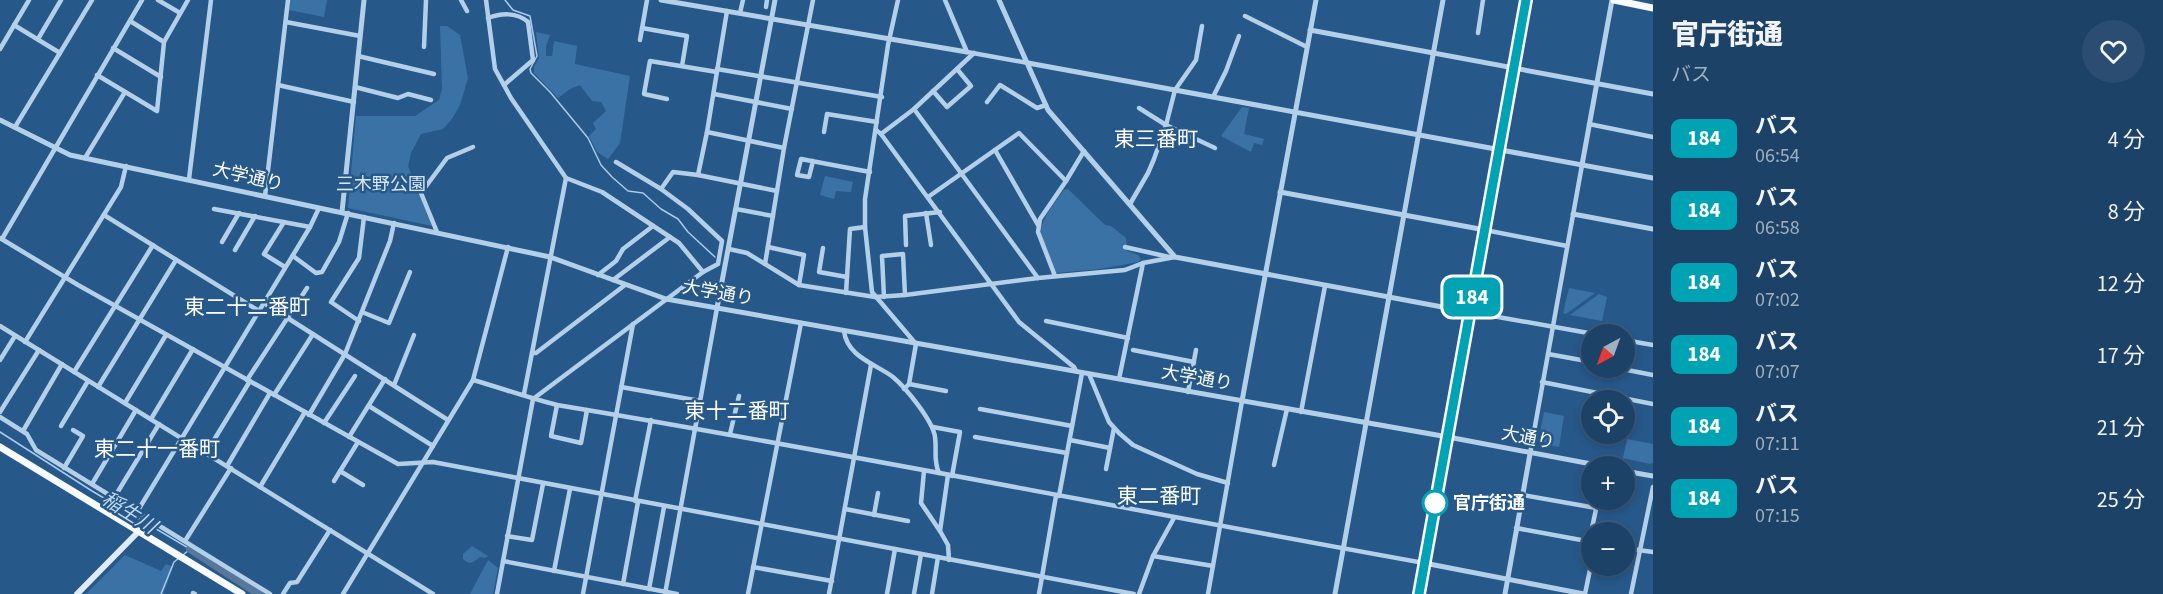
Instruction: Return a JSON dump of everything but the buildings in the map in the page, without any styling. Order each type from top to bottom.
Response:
[{"type":"highway","points":[[1419,594],[1526,0]]},
{"type":"main road","points":[[1613,0],[1636,2],[1653,8]]},
{"type":"main road","points":[[0,447],[242,594]]},
{"type":"main road","points":[[77,594],[138,532]]},
{"type":"street","points":[[0,49],[30,0]]},
{"type":"street","points":[[38,39],[61,0]]},
{"type":"street","points":[[15,127],[92,0]]},
{"type":"street","points":[[142,0],[54,148],[44,169],[1,238],[65,278],[398,464],[433,462],[1134,594]]},
{"type":"street","points":[[158,0],[180,13]]},
{"type":"street","points":[[97,75],[157,111],[164,42],[188,0]]},
{"type":"street","points":[[189,179],[211,0]]},
{"type":"street","points":[[265,196],[288,0]]},
{"type":"street","points":[[293,256],[316,273],[322,272],[339,242],[345,213],[364,0]]},
{"type":"street","points":[[424,47],[426,0]]},
{"type":"street","points":[[461,0],[466,11]]},
{"type":"street","points":[[486,0],[495,69],[566,178],[602,192],[680,243],[703,272]]},
{"type":"street","points":[[640,40],[647,0]]},
{"type":"street","points":[[661,0],[974,53],[1653,178]]},
{"type":"street","points":[[740,13],[743,0]]},
{"type":"street","points":[[766,7],[767,0]]},
{"type":"street","points":[[665,593],[775,0]]},
{"type":"street","points":[[765,264],[784,148],[813,0]]},
{"type":"street","points":[[898,0],[891,40],[888,45],[865,199],[865,227],[872,292],[915,344],[909,384],[904,389]]},
{"type":"street","points":[[945,0],[967,52]]},
{"type":"street","points":[[999,0],[1046,105],[1173,258]]},
{"type":"street","points":[[1208,594],[1316,0]]},
{"type":"street","points":[[1335,594],[1443,0]]},
{"type":"street","points":[[1478,33],[1483,0]]},
{"type":"street","points":[[1505,594],[1596,82],[1613,0]]},
{"type":"street","points":[[699,175],[727,11]]},
{"type":"street","points":[[488,18],[501,13],[523,18],[528,22],[533,60],[504,85]]},
{"type":"street","points":[[1245,16],[1307,47]]},
{"type":"street","points":[[130,21],[164,42]]},
{"type":"street","points":[[286,22],[360,36]]},
{"type":"street","points":[[14,25],[60,53]]},
{"type":"street","points":[[1130,204],[1148,173],[1166,125],[1175,90],[1196,60],[1202,26]]},
{"type":"street","points":[[642,28],[687,36],[682,66]]},
{"type":"street","points":[[1310,30],[1653,94]]},
{"type":"street","points":[[1214,97],[1239,36]]},
{"type":"street","points":[[113,48],[161,77]]},
{"type":"street","points":[[881,134],[914,109],[974,53]]},
{"type":"street","points":[[358,56],[434,74]]},
{"type":"street","points":[[668,99],[644,94],[650,61],[760,76],[882,97]]},
{"type":"street","points":[[933,91],[947,107],[971,86],[957,69]]},
{"type":"street","points":[[278,85],[354,102]]},
{"type":"street","points":[[987,102],[1000,85],[1037,108],[1046,105]]},
{"type":"street","points":[[355,87],[398,98],[408,94],[431,100]]},
{"type":"street","points":[[85,158],[125,92]]},
{"type":"street","points":[[714,94],[792,109]]},
{"type":"street","points":[[1139,108],[1166,125],[1215,148]]},
{"type":"street","points":[[914,109],[1038,278]]},
{"type":"street","points":[[824,132],[827,114],[877,122]]},
{"type":"street","name":"大学通り","points":[[0,120],[54,148],[85,158],[550,257],[666,299],[1448,437]]},
{"type":"street","points":[[1589,124],[1653,137]]},
{"type":"street","points":[[876,130],[940,212],[1019,322],[1082,373],[1114,428],[1133,445],[1146,452],[1197,474],[1228,483]]},
{"type":"street","points":[[707,132],[784,148]]},
{"type":"street","points":[[928,197],[1019,133],[1066,181]]},
{"type":"street","points":[[437,232],[421,193],[447,158],[473,147]]},
{"type":"street","points":[[994,150],[1038,225]]},
{"type":"street","points":[[1055,276],[1038,232],[1038,225],[1044,211],[1084,151]]},
{"type":"street","points":[[813,162],[809,177],[797,175],[801,159],[870,172]]},
{"type":"street","points":[[497,594],[533,399],[703,272],[718,264],[722,241],[688,209],[661,189],[616,162]]},
{"type":"street","points":[[26,342],[121,187],[126,166]]},
{"type":"street","points":[[661,189],[673,172],[777,190]]},
{"type":"street","points":[[524,394],[566,178]]},
{"type":"street","points":[[1280,192],[1567,246]]},
{"type":"street","points":[[137,512],[293,256],[319,208]]},
{"type":"street","points":[[214,209],[310,227]]},
{"type":"street","points":[[736,209],[773,216]]},
{"type":"street","points":[[906,245],[904,216],[940,212]]},
{"type":"street","points":[[222,242],[239,213]]},
{"type":"street","points":[[926,213],[931,244]]},
{"type":"street","points":[[1573,214],[1653,229]]},
{"type":"street","points":[[104,215],[259,311]]},
{"type":"street","points":[[236,250],[255,216]]},
{"type":"street","points":[[359,321],[330,302],[359,258],[364,217]]},
{"type":"street","points":[[284,222],[264,255],[285,267]]},
{"type":"street","points":[[260,487],[345,354],[390,241],[394,223]]},
{"type":"street","points":[[598,275],[616,261],[623,249],[653,226]]},
{"type":"street","points":[[846,292],[849,229],[865,227]]},
{"type":"street","points":[[613,280],[670,237]]},
{"type":"street","points":[[74,372],[153,245]]},
{"type":"street","points":[[768,247],[804,255],[799,285]]},
{"type":"street","points":[[343,594],[473,380],[508,248]]},
{"type":"street","points":[[823,248],[819,272],[847,277]]},
{"type":"street","points":[[1125,248],[1581,332]]},
{"type":"street","points":[[729,249],[747,253],[799,285],[875,297],[1125,270],[1143,263],[1173,258]]},
{"type":"street","points":[[884,297],[882,256],[903,254],[905,295]]},
{"type":"street","points":[[98,387],[176,260]]},
{"type":"street","points":[[1119,379],[1143,263]]},
{"type":"street","points":[[362,312],[389,323],[410,272]]},
{"type":"street","points":[[532,352],[536,353],[625,285]]},
{"type":"street","points":[[1301,412],[1325,286]]},
{"type":"street","points":[[206,453],[287,317],[307,288]]},
{"type":"street","points":[[264,303],[448,420]]},
{"type":"street","points":[[1046,321],[1128,338]]},
{"type":"street","points":[[748,594],[801,323]]},
{"type":"street","points":[[583,594],[633,324]]},
{"type":"street","points":[[0,326],[433,594]]},
{"type":"street","points":[[844,331],[845,339],[857,354],[893,377],[933,427],[934,458],[939,473]]},
{"type":"street","points":[[185,541],[272,394],[313,334]]},
{"type":"street","points":[[125,403],[166,335]]},
{"type":"street","points":[[394,385],[414,335]]},
{"type":"street","points":[[0,360],[15,336]]},
{"type":"street","points":[[1635,342],[1653,345]]},
{"type":"street","points":[[0,412],[39,350]]},
{"type":"street","points":[[151,419],[193,350]]},
{"type":"street","points":[[1133,350],[1194,362]]},
{"type":"street","points":[[1188,392],[1196,350]]},
{"type":"street","points":[[1548,354],[1581,360]]},
{"type":"street","points":[[23,431],[62,364]]},
{"type":"street","points":[[829,594],[871,365]]},
{"type":"street","points":[[1635,372],[1653,375]]},
{"type":"street","points":[[1038,594],[1082,373]]},
{"type":"street","points":[[324,423],[355,376]]},
{"type":"street","points":[[349,436],[385,379]]},
{"type":"street","points":[[473,380],[557,405],[777,442],[1584,594],[1588,576]]},
{"type":"street","points":[[61,426],[88,381]]},
{"type":"street","points":[[1542,382],[1653,404]]},
{"type":"street","points":[[909,384],[946,391]]},
{"type":"street","points":[[621,387],[700,401]]},
{"type":"street","points":[[730,434],[739,396]]},
{"type":"street","points":[[557,405],[551,436],[581,443],[587,410]]},
{"type":"street","points":[[369,406],[433,446]]},
{"type":"street","points":[[981,409],[1072,426]]},
{"type":"street","points":[[1274,465],[1287,409]]},
{"type":"street","points":[[92,484],[136,410]]},
{"type":"street","points":[[0,417],[23,431],[36,450],[270,594]]},
{"type":"street","points":[[623,584],[651,420]]},
{"type":"street","points":[[114,498],[159,424]]},
{"type":"street","points":[[933,427],[960,432],[940,531]]},
{"type":"street","points":[[1106,469],[1114,428]]},
{"type":"street","points":[[64,468],[83,436],[73,430]]},
{"type":"street","points":[[975,437],[1067,453]]},
{"type":"street","name":"大通り","points":[[1448,437],[1581,462]]},
{"type":"street","points":[[1070,440],[1110,448]]},
{"type":"street","points":[[334,481],[358,442]]},
{"type":"street","points":[[340,471],[363,485]]},
{"type":"street","points":[[924,471],[921,504],[948,545],[949,560]]},
{"type":"street","points":[[1635,473],[1653,476]]},
{"type":"street","points":[[507,536],[532,540],[543,484]]},
{"type":"street","points":[[1631,594],[1653,487]]},
{"type":"street","points":[[554,571],[570,489]]},
{"type":"street","points":[[874,515],[878,493]]},
{"type":"street","points":[[1523,495],[1581,505]]},
{"type":"street","points":[[649,589],[664,507]]},
{"type":"street","points":[[844,509],[908,521]]},
{"type":"street","points":[[1139,594],[1153,556],[1174,518]]},
{"type":"street","points":[[1516,528],[1581,540]]},
{"type":"street","points":[[283,594],[290,583],[297,582],[330,530]]},
{"type":"street","points":[[887,594],[895,549]]},
{"type":"street","points":[[1635,550],[1653,552]]},
{"type":"street","points":[[914,594],[921,554]]},
{"type":"street","points":[[1153,556],[1213,566]]},
{"type":"street","points":[[932,594],[938,557]]},
{"type":"street","points":[[503,561],[677,594]]},
{"type":"street","points":[[753,567],[832,581]]},
{"type":"street","points":[[1543,594],[1544,586]]},
{"type":"green space","points":[[290,0],[327,0],[324,17],[289,10]]},
{"type":"green space","name":"三木野公園","points":[[440,26],[447,26],[460,35],[468,78],[460,105],[452,119],[443,129],[421,134],[411,153],[408,166],[432,226],[348,208],[356,116],[415,116],[439,100],[442,89]]},
{"type":"green space","points":[[536,32],[550,35],[546,46],[546,56],[552,56],[554,41],[577,46],[575,64],[630,76],[620,143],[608,159],[597,152],[589,136],[596,129],[593,123],[606,111],[601,102],[592,101],[580,85],[558,98],[534,73],[534,67],[539,58]]},
{"type":"green space","points":[[1242,107],[1249,108],[1244,134],[1264,139],[1262,145],[1254,143],[1251,152],[1221,136]]},
{"type":"green space","points":[[825,176],[853,182],[851,192],[836,191],[834,199],[820,195]]},
{"type":"green space","points":[[1068,189],[1105,225],[1111,226],[1126,238],[1127,251],[1138,255],[1141,259],[1138,262],[1056,273],[1043,249],[1041,230],[1048,212],[1064,190]]},
{"type":"green space","points":[[1569,288],[1595,293],[1566,314],[1563,313]]},
{"type":"green space","points":[[1599,294],[1607,297],[1602,321],[1570,315]]},
{"type":"green space","points":[[1544,412],[1564,416],[1559,447],[1538,443]]},
{"type":"green space","points":[[1635,441],[1653,444],[1653,463],[1635,461],[1635,456],[1623,456],[1626,444],[1635,444]]},
{"type":"green space","points":[[472,546],[488,556],[480,557],[472,562],[466,561],[463,559],[463,554]]},
{"type":"green space","points":[[125,555],[161,571],[166,564],[173,567],[163,594],[86,594]]},
{"type":"green space","points":[[488,560],[498,568],[493,594],[470,594]]},
{"type":"waterway","points":[[505,0],[513,10],[530,16],[537,56],[530,69],[531,73],[588,138],[601,165],[628,191],[643,193],[661,209],[678,219],[688,232],[715,257]]},
{"type":"waterway","name":"稲生川","points":[[0,432],[92,491],[190,549],[183,555]]},
{"type":"waterway","name":"稲生川","points":[[190,549],[259,594]]},
{"type":"waterway","points":[[161,594],[174,562],[179,558]]},
{"type":"bus line","name":"184","points":[[1419,594],[1526,0]]},
{"type":"place","name":"官庁街通","points":[[1435,503]]},
{"type":"district","name":"東三番町","points":[[1156,139]]},
{"type":"district","name":"東二十二番町","points":[[247,307]]},
{"type":"district","name":"東十二番町","points":[[737,411]]},
{"type":"district","name":"東二十一番町","points":[[157,449]]},
{"type":"district","name":"東二番町","points":[[1159,496]]}]
